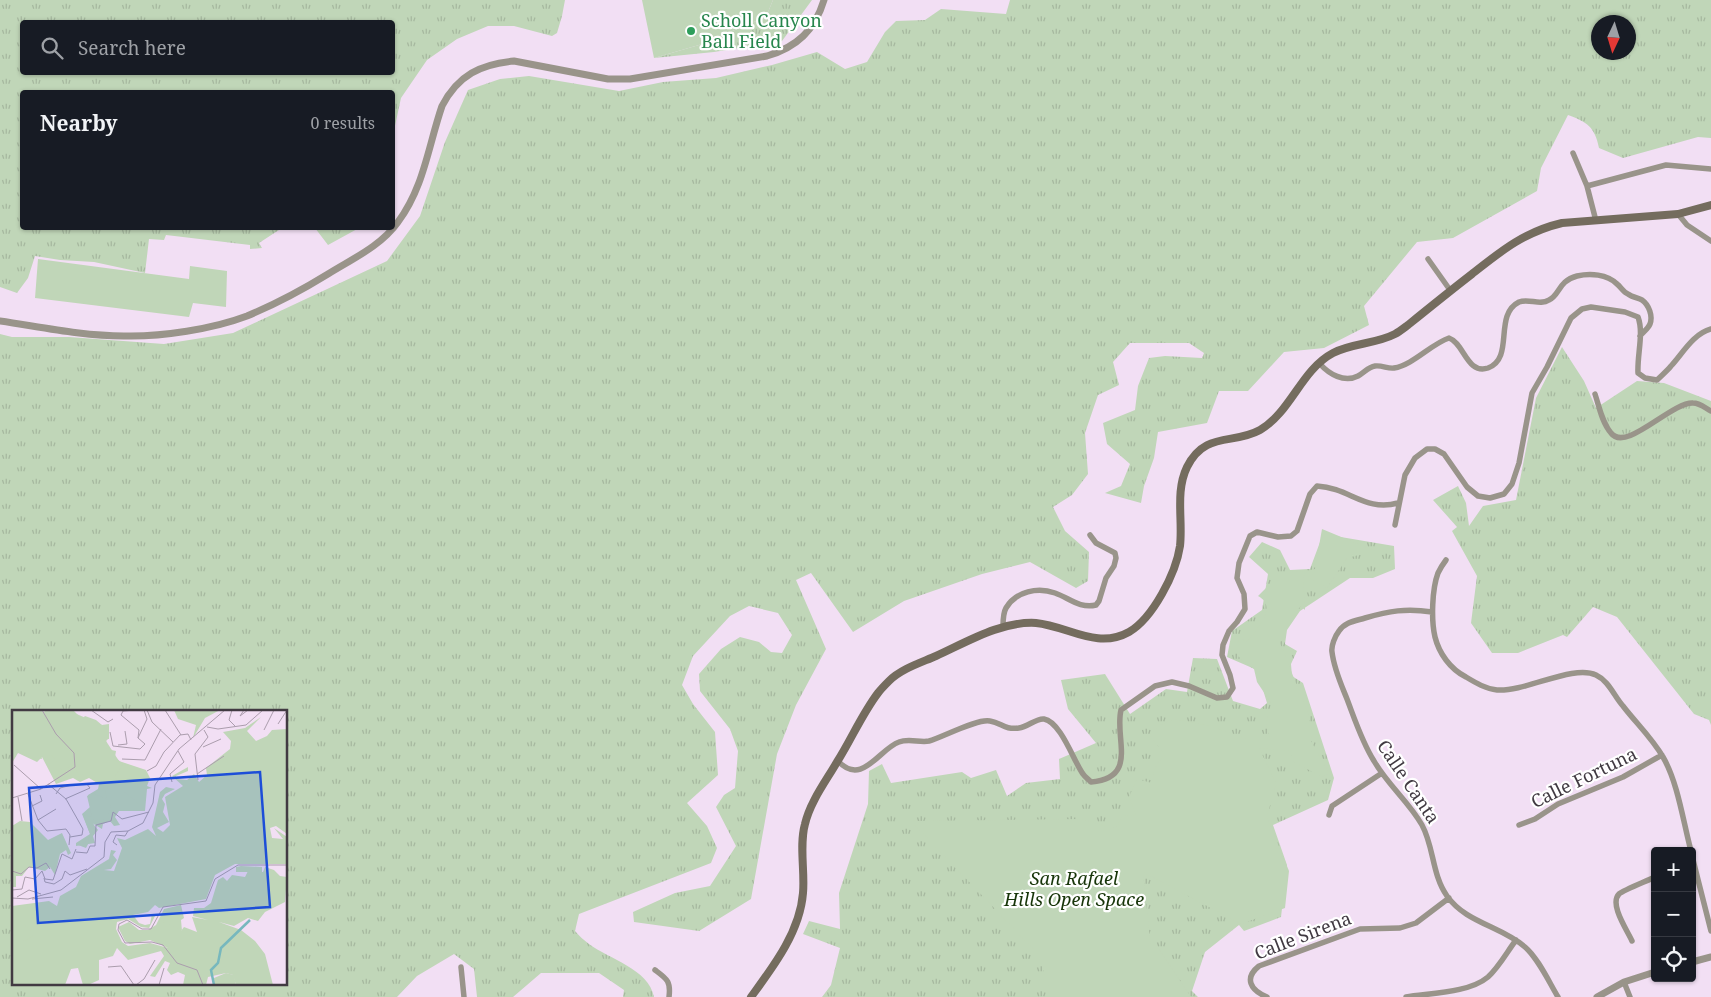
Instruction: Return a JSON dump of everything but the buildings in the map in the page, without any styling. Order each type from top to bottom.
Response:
[{"type":"main road","points":[[751,997],[782,951],[798,917],[803,897],[805,823],[816,798],[838,760],[878,694],[889,681],[902,672],[987,632],[1002,627],[1037,623],[1096,639],[1112,638],[1129,632],[1144,620],[1154,608],[1177,560],[1180,545],[1181,484],[1187,467],[1196,454],[1216,441],[1251,434],[1262,429],[1270,422],[1306,377],[1333,353],[1394,334],[1506,247],[1527,234],[1544,227],[1562,223],[1678,214],[1711,205]]},
{"type":"street","points":[[395,226],[417,191],[442,106],[448,93],[469,74],[500,62],[514,61],[621,80],[767,56],[782,51],[805,35],[820,13],[824,0]]},
{"type":"street","points":[[1573,153],[1587,186],[1596,221]]},
{"type":"street","points":[[1587,186],[1666,165],[1711,169]]},
{"type":"street","points":[[1678,214],[1687,225],[1711,241]]},
{"type":"street","points":[[0,320],[80,334],[123,336],[173,333],[214,325],[245,317],[295,294],[372,247],[392,230]]},
{"type":"street","points":[[1428,260],[1450,290]]},
{"type":"street","points":[[1320,364],[1325,370],[1335,376],[1350,378],[1358,376],[1374,366],[1394,368],[1404,364],[1449,338],[1454,339],[1469,363],[1481,369],[1487,368],[1495,364],[1501,355],[1507,317],[1512,308],[1520,302],[1544,302],[1552,299],[1561,284],[1576,276],[1598,275],[1608,278],[1628,294],[1647,305],[1651,315],[1650,326],[1640,336]]},
{"type":"street","points":[[1394,525],[1404,474],[1415,458],[1427,449],[1435,449],[1444,454],[1467,488],[1478,496],[1490,498],[1504,494],[1512,484],[1519,463],[1532,393],[1548,367],[1571,318],[1582,309],[1591,307],[1625,312],[1638,317],[1641,324],[1637,358],[1638,373],[1644,378],[1657,380],[1671,367],[1687,346],[1702,333],[1711,329]]},
{"type":"street","points":[[1595,394],[1610,433],[1620,439],[1629,437],[1687,404],[1698,404],[1711,411]]},
{"type":"street","points":[[838,760],[843,766],[854,770],[862,768],[899,742],[912,740],[927,742],[976,723],[990,720],[1004,727],[1017,728],[1044,719],[1051,723],[1068,743],[1083,775],[1091,782],[1102,781],[1113,774],[1120,765],[1123,751],[1119,720],[1121,710],[1155,686],[1172,682],[1188,686],[1216,698],[1227,697],[1233,688],[1222,655],[1223,645],[1229,631],[1237,622],[1244,609],[1244,594],[1237,578],[1240,563],[1250,536],[1257,532],[1278,537],[1291,536],[1297,531],[1310,494],[1317,486],[1330,487],[1371,505],[1380,506],[1398,503]]},
{"type":"street","points":[[1002,627],[1005,608],[1017,595],[1027,592],[1054,593],[1080,605],[1096,605],[1116,558],[1115,553],[1096,543],[1090,535]]},
{"type":"street","points":[[1446,560],[1438,573],[1432,612],[1433,629],[1438,648],[1450,664],[1460,674],[1482,686],[1495,690],[1512,690],[1575,672],[1588,672],[1597,675],[1606,682],[1622,706],[1662,755],[1670,771],[1690,847]]},
{"type":"street","name":"Calle Canta","points":[[1432,612],[1413,609],[1392,611],[1347,623],[1338,631],[1333,644],[1332,651],[1337,672],[1363,741],[1382,773],[1421,824],[1430,844],[1440,882],[1449,898],[1458,908],[1474,920],[1516,940],[1526,948],[1544,972],[1558,997]]},
{"type":"street","name":"Calle Fortuna","points":[[1519,825],[1535,819],[1558,804],[1623,777],[1662,755]]},
{"type":"street","points":[[1329,815],[1332,806],[1382,773]]},
{"type":"street","points":[[1696,876],[1711,931]]},
{"type":"street","points":[[1632,941],[1616,908],[1616,898],[1623,892],[1651,879]]},
{"type":"street","name":"Calle Sirena","points":[[1267,997],[1252,986],[1250,979],[1251,972],[1259,966],[1360,929],[1400,928],[1416,922],[1449,898]]},
{"type":"street","points":[[1406,997],[1478,984],[1500,963],[1516,940]]},
{"type":"street","points":[[1696,961],[1711,958]]},
{"type":"street","points":[[461,966],[464,997]]},
{"type":"street","points":[[655,970],[666,978],[670,987],[669,997]]},
{"type":"street","points":[[1597,997],[1624,982],[1651,973]]},
{"type":"street","points":[[1624,982],[1630,997]]},
{"type":"green space","points":[[0,0],[565,0],[557,33],[552,36],[514,26],[488,26],[457,39],[427,60],[401,98],[395,126],[395,90],[20,90],[20,230],[279,230],[259,243],[262,248],[250,249],[250,245],[166,235],[164,240],[149,239],[145,273],[94,262],[35,256],[28,278],[17,293],[0,287]]},
{"type":"green space","name":"Scholl Canyon Ball Field","points":[[642,0],[773,0],[766,17],[699,45],[654,58]]},
{"type":"green space","points":[[773,0],[812,0],[782,41],[714,52],[654,58],[699,45],[766,17]]},
{"type":"green space","points":[[1010,0],[1711,0],[1711,138],[1698,137],[1623,158],[1599,148],[1595,135],[1589,126],[1568,115],[1541,168],[1537,191],[1453,238],[1417,242],[1364,306],[1369,325],[1324,348],[1284,352],[1248,391],[1219,391],[1207,423],[1158,432],[1154,458],[1144,486],[1141,503],[1105,493],[1121,486],[1130,464],[1107,444],[1103,423],[1135,410],[1138,386],[1149,358],[1165,356],[1202,358],[1204,353],[1189,343],[1130,343],[1113,362],[1119,385],[1098,395],[1085,433],[1088,474],[1072,495],[1053,507],[1065,531],[1089,552],[1088,581],[1076,588],[1030,562],[982,574],[904,601],[853,632],[811,573],[796,580],[826,649],[796,705],[777,754],[751,899],[699,931],[634,922],[633,912],[675,893],[710,886],[736,846],[716,807],[724,795],[735,788],[738,751],[730,729],[700,691],[699,674],[721,649],[740,637],[759,642],[771,652],[782,653],[792,635],[778,613],[749,606],[730,616],[693,656],[682,685],[693,704],[715,732],[718,775],[687,803],[707,826],[717,848],[711,863],[579,914],[575,931],[589,944],[637,972],[651,987],[654,997],[623,997],[624,990],[599,973],[541,973],[513,997],[477,997],[474,969],[454,954],[417,976],[397,997],[0,997],[0,334],[12,337],[69,337],[164,344],[233,333],[387,261],[420,216],[445,142],[468,90],[500,79],[529,76],[619,91],[663,82],[716,78],[817,52],[845,69],[867,62],[885,32],[896,21],[925,20],[941,9],[1006,14]]},
{"type":"green space","points":[[317,230],[355,230],[328,245]]},
{"type":"green space","points":[[38,259],[189,279],[190,266],[227,271],[226,307],[193,303],[189,317],[35,298]]},
{"type":"green space","points":[[1562,347],[1584,381],[1596,408],[1637,381],[1664,383],[1711,401],[1711,725],[1709,720],[1694,714],[1617,617],[1593,607],[1567,637],[1563,635],[1518,653],[1492,653],[1471,623],[1477,576],[1452,531],[1457,527],[1433,500],[1458,486],[1466,503],[1469,526],[1483,506],[1516,500],[1536,398]]},
{"type":"green space","name":"San Rafael Hills Open Space","points":[[1322,529],[1375,551],[1347,558],[1327,588],[1303,575],[1305,610],[1301,606],[1290,619],[1293,619],[1283,629],[1280,643],[1309,716],[1309,737],[1329,774],[1322,777],[1292,761],[1292,751],[1259,748],[1276,783],[1267,817],[1289,871],[1285,908],[1241,924],[1143,872],[1151,949],[1159,949],[1191,997],[1053,997],[1037,953],[911,821],[1082,819],[1111,828],[1117,826],[1123,816],[1136,815],[1129,797],[1137,779],[1152,783],[1155,768],[1165,755],[1149,735],[1160,725],[1174,719],[1210,726],[1247,739],[1270,738],[1267,723],[1271,703],[1257,682],[1254,669],[1245,663],[1237,653],[1237,644],[1240,638],[1247,642],[1264,619],[1266,606],[1264,601],[1258,596],[1275,579],[1291,571],[1299,572],[1315,569]]},
{"type":"green space","points":[[1323,534],[1394,546],[1395,569],[1373,578],[1350,578],[1300,611],[1287,630],[1285,644],[1297,651],[1291,664],[1292,676],[1303,683],[1334,778],[1328,800],[1273,825],[1287,865],[1281,917],[1244,931],[1239,925],[1205,952],[1192,991],[1198,997],[822,997],[831,985],[840,948],[803,934],[809,921],[840,929],[839,893],[868,804],[869,771],[882,764],[891,783],[962,772],[971,778],[996,770],[1007,796],[1026,783],[1060,779],[1059,759],[1096,743],[1068,709],[1061,680],[1105,674],[1130,714],[1166,689],[1187,692],[1193,658],[1217,659],[1233,701],[1260,709],[1267,703],[1257,670],[1227,657],[1232,631],[1262,610],[1268,574],[1249,557],[1262,542],[1280,550],[1290,570],[1310,569]]},
{"type":"place","name":"Scholl Canyon Ball Field","points":[[691,31]]}]
